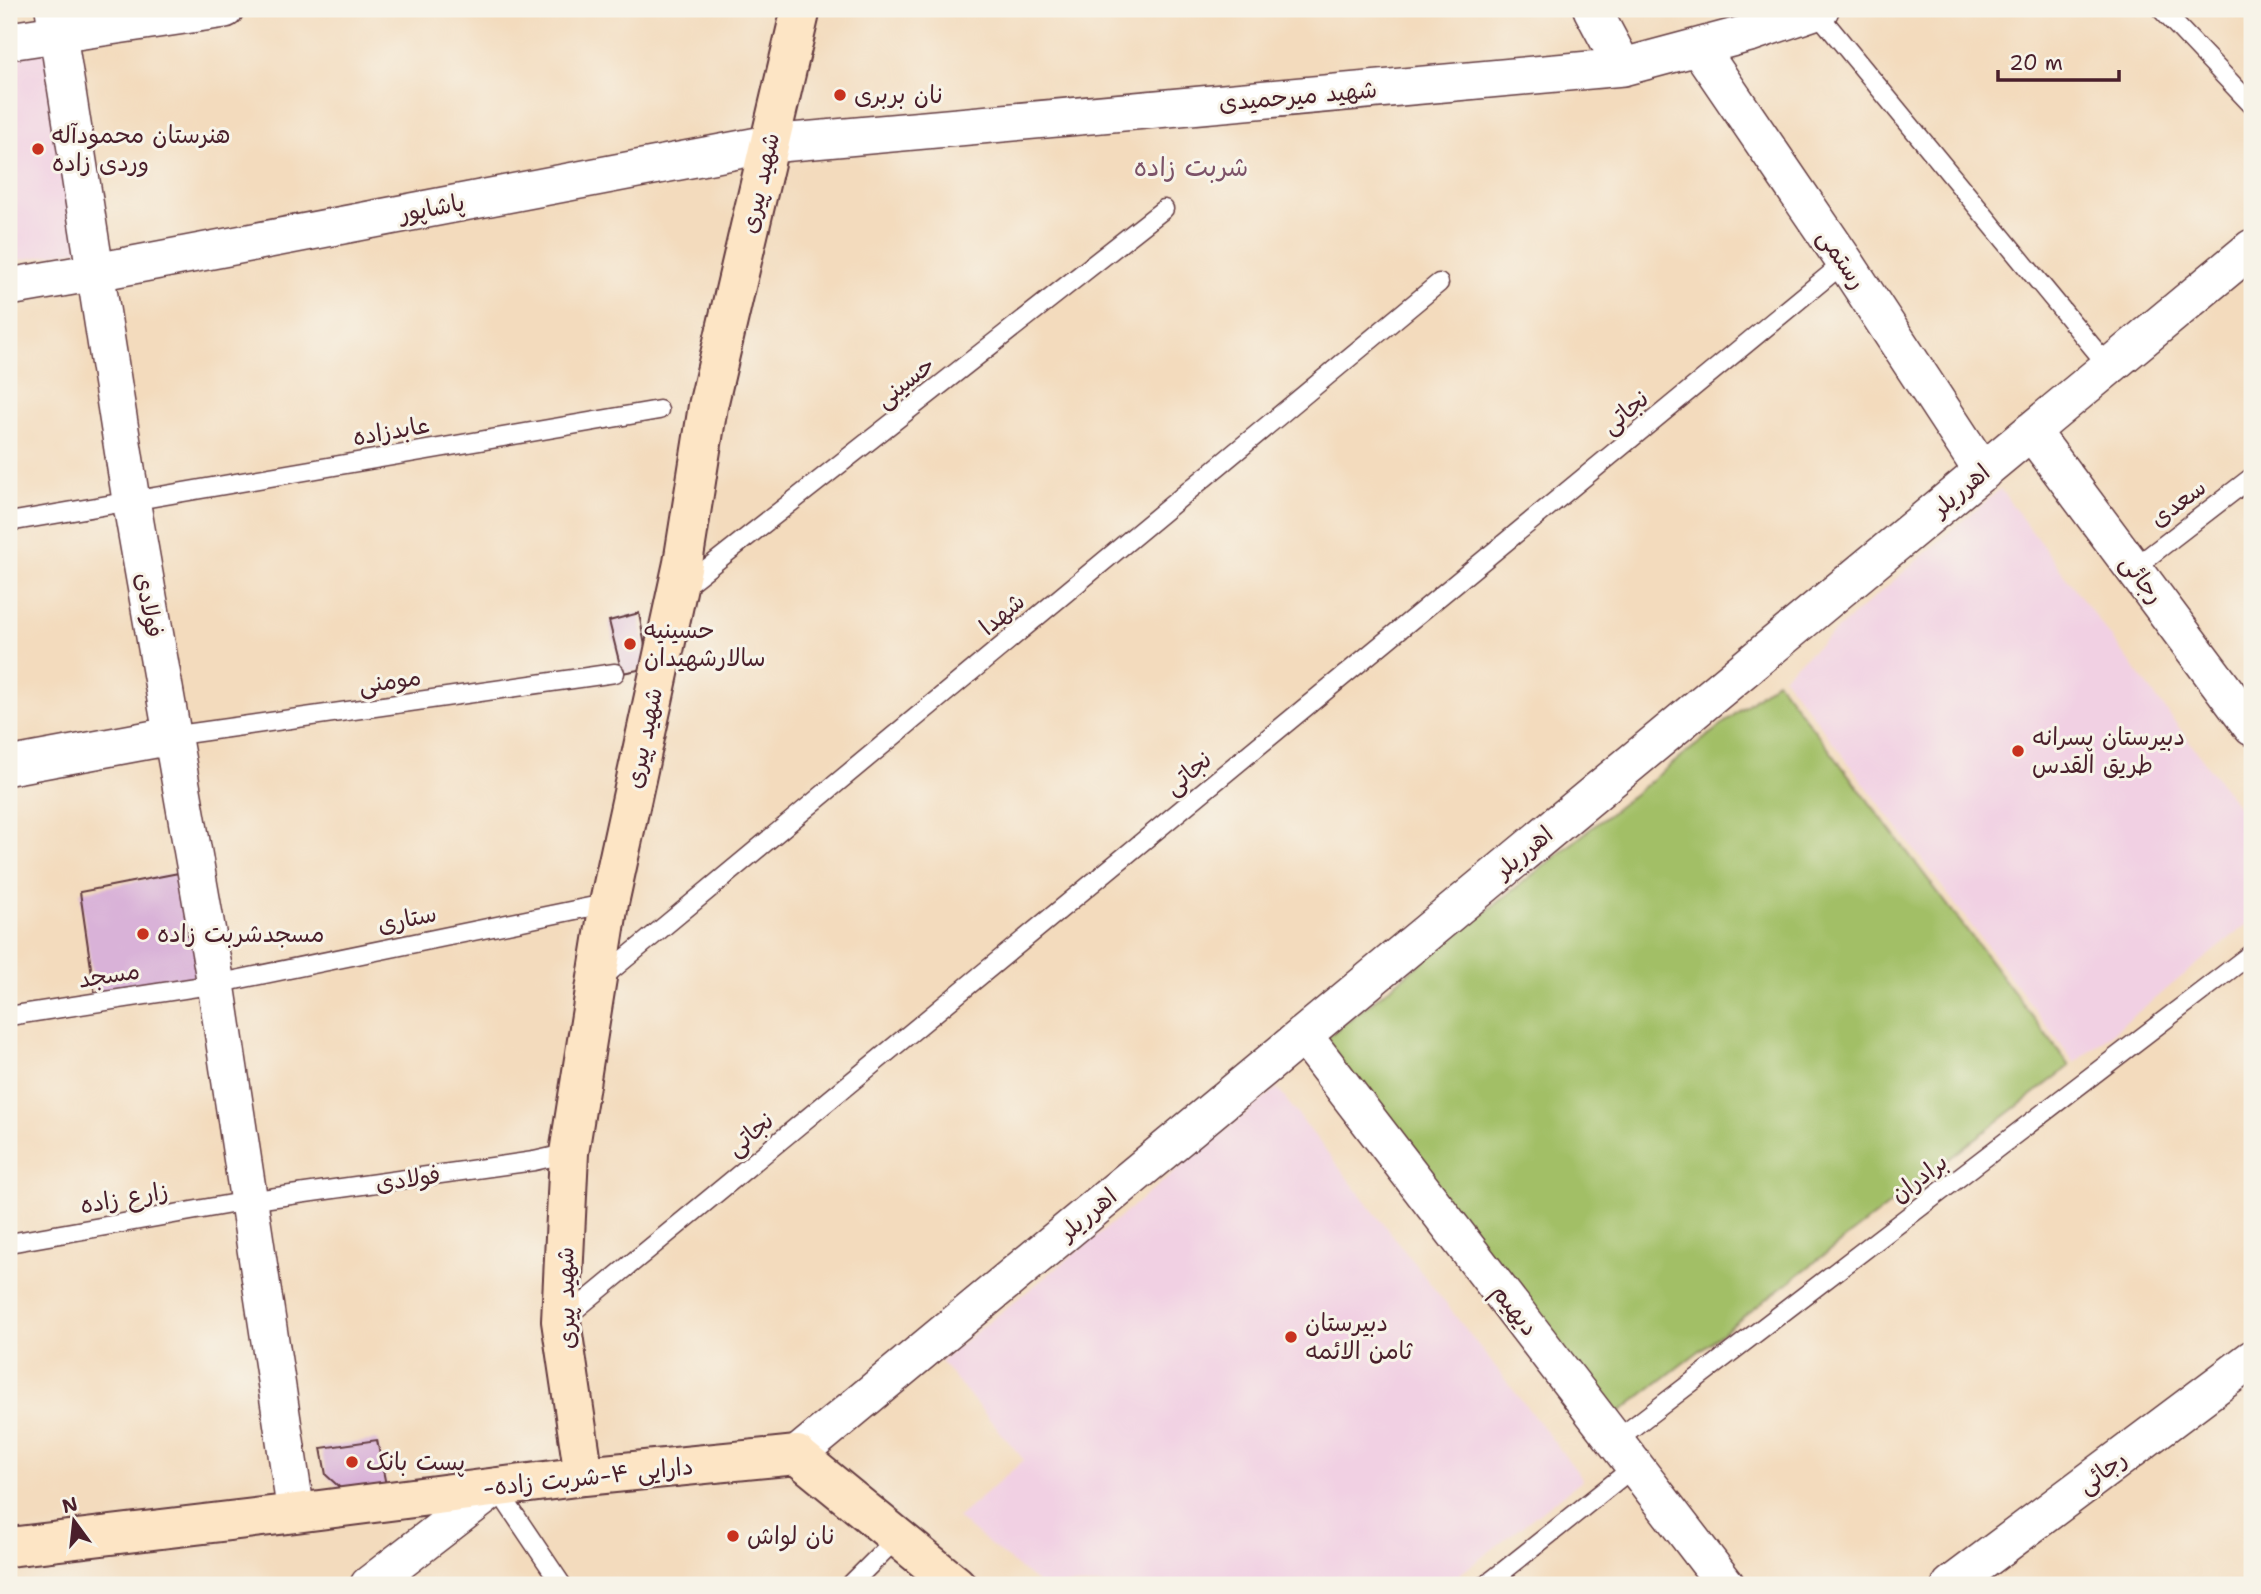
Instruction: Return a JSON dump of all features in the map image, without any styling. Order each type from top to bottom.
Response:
[{"type":"street","points":[[9,41],[55,21],[226,9]]},
{"type":"street","name":"شهید پیری","points":[[584,1476],[561,1321],[569,1153],[609,903],[683,563],[708,406],[802,9]]},
{"type":"street","points":[[1592,9],[1623,67]]},
{"type":"street","name":"شهید میرحمیدی","points":[[769,144],[1623,67],[1699,48],[1745,21],[1818,10]]},
{"type":"street","name":"فولادی","points":[[55,21],[131,500],[216,984],[296,1513]]},
{"type":"street","name":"رستمی","points":[[1699,48],[1845,262],[1983,472]]},
{"type":"street","name":"پاشاپور","points":[[9,287],[769,144]]},
{"type":"street","name":"اهرریلر","points":[[797,1455],[2252,248]]},
{"type":"street","name":"رجائی","points":[[2031,431],[2252,727]]},
{"type":"street","points":[[9,766],[171,736]]},
{"type":"street","name":"دیهیم","points":[[1303,1035],[1726,1585]]},
{"type":"street","name":"رجائی","points":[[1951,1585],[2252,1359]]},
{"type":"street","points":[[797,1455],[956,1585]]},
{"type":"street","name":"-دارایی ۴-شربت زاده","points":[[9,1547],[584,1476],[797,1455]]},
{"type":"street","points":[[369,1585],[496,1487]]},
{"type":"lane","points":[[2161,9],[2252,105]]},
{"type":"lane","points":[[1818,10],[2109,367]]},
{"type":"lane","name":"حسینی","points":[[676,593],[1164,209]]},
{"type":"lane","name":"نجاتی","points":[[561,1321],[1845,262]]},
{"type":"lane","name":"شهدا","points":[[596,982],[1439,283]]},
{"type":"lane","name":"عابدزاده","points":[[9,522],[659,410]]},
{"type":"lane","name":"سعدی","points":[[2134,568],[2252,477]]},
{"type":"lane","name":"مومنی","points":[[171,736],[615,673]]},
{"type":"lane","name":"ستاری","points":[[216,984],[609,903]]},
{"type":"lane","name":"برادران","points":[[1486,1585],[1625,1454],[2252,953]]},
{"type":"lane","name":"مسجد","points":[[9,1016],[216,984]]},
{"type":"lane","name":"فولادی","points":[[248,1201],[534,1161],[569,1153]]},
{"type":"lane","name":"زارع زاده","points":[[9,1243],[248,1201]]},
{"type":"lane","points":[[496,1487],[562,1585]]},
{"type":"lane","points":[[850,1585],[897,1538]]},
{"type":"shaded area","name":"هنرستان محمودآله وردی زاده","points":[[49,42],[83,249],[9,262],[9,49]]},
{"type":"shaded area","name":"دبیرستان پسرانه طریق القدس","points":[[2000,489],[2252,825],[2252,920],[2075,1063],[1783,676]]},
{"type":"shaded area","name":"دبیرستان ثامن الائمه","points":[[1277,1088],[1583,1479],[1446,1585],[1040,1585],[957,1518],[1024,1460],[940,1361]]},
{"type":"green space","points":[[1777,681],[2070,1066],[1613,1417],[1320,1043]]},
{"type":"building","name":"حسینیه سالارشهیدان","points":[[639,613],[649,668],[622,673],[609,621]]},
{"type":"building","name":"مسجدشربت زاده","points":[[189,871],[208,977],[95,995],[80,892]]},
{"type":"building","name":"پست بانک","points":[[377,1440],[387,1490],[347,1494],[326,1475],[321,1448]]},
{"type":"place","name":"نان بربری","points":[[840,95]]},
{"type":"place","name":"هنرستان محمودآله وردی زاده","points":[[38,149]]},
{"type":"place","name":"حسینیه سالارشهیدان","points":[[630,644]]},
{"type":"place","name":"دبیرستان پسرانه طریق القدس","points":[[2018,751]]},
{"type":"place","name":"مسجدشربت زاده","points":[[143,934]]},
{"type":"place","name":"دبیرستان ثامن الائمه","points":[[1291,1337]]},
{"type":"place","name":"پست بانک","points":[[352,1462]]},
{"type":"place","name":"نان لواش","points":[[733,1536]]},
{"type":"district","name":"شربت زاده","points":[[1191,166]]}]
